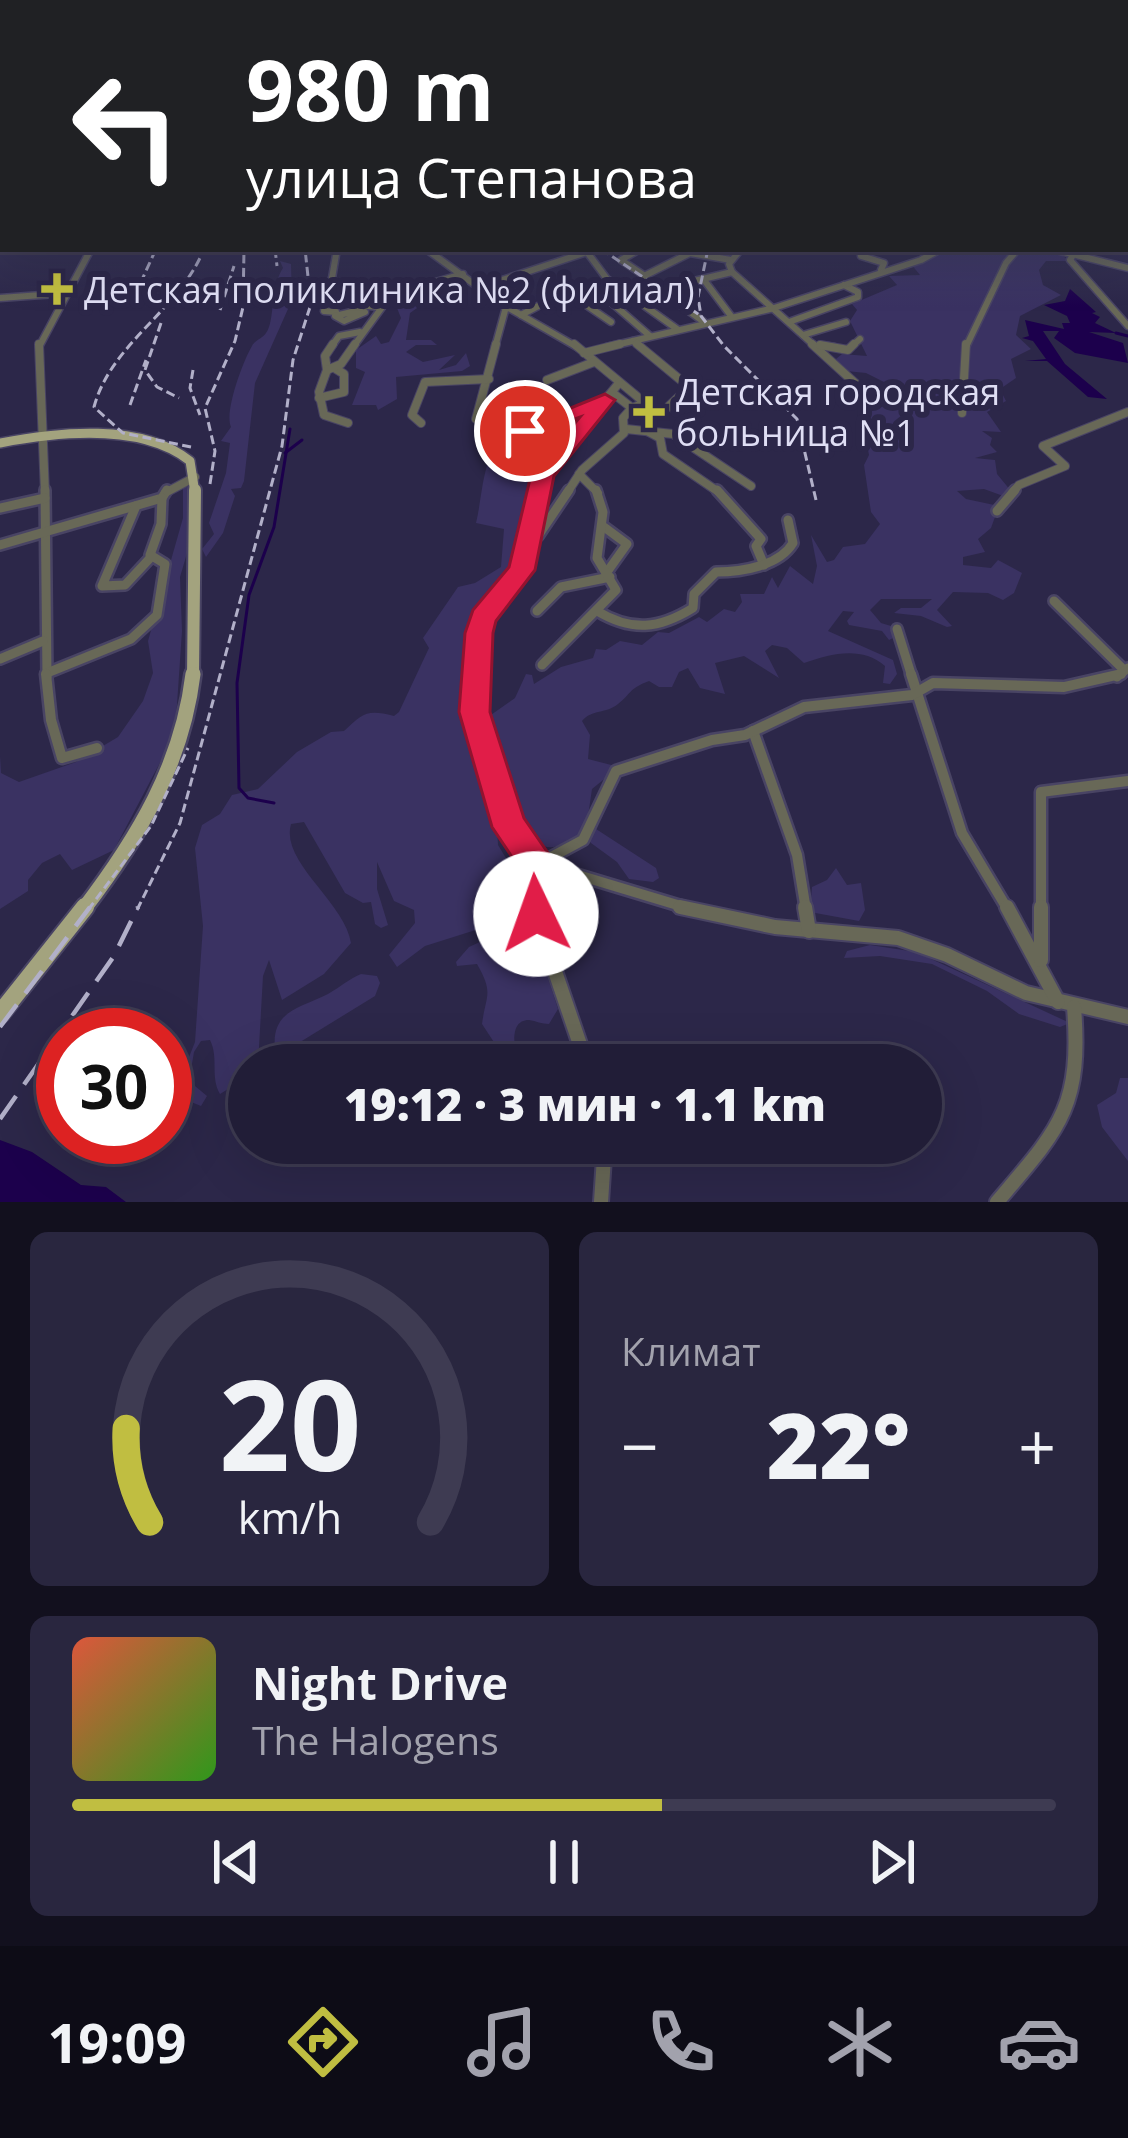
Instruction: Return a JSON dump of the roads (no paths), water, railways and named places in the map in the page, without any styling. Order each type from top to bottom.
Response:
[{"type":"main road","points":[[0,443],[85,431],[166,448],[186,457],[195,477],[190,701],[167,773],[129,845],[0,1014]]},
{"type":"street","points":[[90,252],[39,344],[45,498],[43,640],[51,720],[62,758],[97,748]]},
{"type":"street","points":[[337,252],[324,311],[381,308]]},
{"type":"street","points":[[430,252],[506,307],[560,334],[645,402],[673,409],[689,387],[633,340]]},
{"type":"street","points":[[478,288],[562,264],[584,252],[613,284],[677,329]]},
{"type":"street","points":[[636,252],[622,262],[704,322]]},
{"type":"street","points":[[644,276],[694,252]]},
{"type":"street","points":[[702,252],[731,260]]},
{"type":"street","points":[[738,252],[731,260],[732,272],[856,384],[862,396]]},
{"type":"street","points":[[867,252],[861,256],[884,263],[881,270]]},
{"type":"street","points":[[584,353],[774,308],[935,252]]},
{"type":"street","points":[[962,413],[966,344],[1015,252]]},
{"type":"street","points":[[1062,252],[1128,268]]},
{"type":"street","points":[[1073,255],[1075,271],[1106,297],[1128,326]]},
{"type":"street","points":[[601,274],[616,269]]},
{"type":"street","points":[[631,296],[732,272]]},
{"type":"street","points":[[347,423],[324,416],[319,398],[331,370],[360,332],[391,295],[463,274]]},
{"type":"street","points":[[332,278],[350,306],[365,310]]},
{"type":"street","points":[[704,280],[731,316]]},
{"type":"street","points":[[521,315],[613,284]]},
{"type":"street","points":[[789,322],[858,297],[860,293],[844,285]]},
{"type":"street","points":[[0,298],[69,293]]},
{"type":"street","points":[[573,296],[611,322]]},
{"type":"street","points":[[604,296],[650,336]]},
{"type":"street","points":[[476,419],[506,307]]},
{"type":"street","points":[[803,335],[847,322]]},
{"type":"street","points":[[319,398],[344,392],[344,374],[331,370],[325,356],[339,336],[360,332]]},
{"type":"street","points":[[814,344],[848,350],[860,339]]},
{"type":"street","points":[[547,380],[594,362]]},
{"type":"street","points":[[421,423],[412,415],[425,382],[489,379]]},
{"type":"street","points":[[620,383],[543,475],[518,578],[481,625],[474,699],[487,761],[509,827],[538,858],[677,906],[809,931],[913,942],[1025,993],[1128,1017]]},
{"type":"street","points":[[525,431],[609,397],[632,408],[644,407],[645,402]]},
{"type":"street","points":[[626,429],[623,418],[632,408]]},
{"type":"street","points":[[998,511],[1019,485],[1065,466],[1043,446],[1106,425],[1128,412]]},
{"type":"street","points":[[526,539],[538,536],[579,474],[626,429]]},
{"type":"street","points":[[626,429],[673,434],[751,486]]},
{"type":"street","points":[[649,432],[660,438],[663,454],[717,490],[761,538],[785,556]]},
{"type":"street","points":[[542,665],[615,594],[597,558],[604,527],[600,491],[579,474]]},
{"type":"street","points":[[136,506],[103,586],[128,583],[150,555],[168,488],[195,477]]},
{"type":"street","points":[[0,508],[45,498]]},
{"type":"street","points":[[0,545],[162,498]]},
{"type":"street","points":[[597,611],[627,628],[656,627],[693,608],[694,594],[716,572],[764,565],[785,556],[793,543],[788,520]]},
{"type":"street","points":[[537,611],[561,586],[608,574],[627,544],[604,527]]},
{"type":"street","points":[[761,538],[756,547],[764,565]]},
{"type":"street","points":[[47,673],[131,639],[155,618],[165,564],[150,555]]},
{"type":"street","points":[[1054,602],[1123,672],[1128,691]]},
{"type":"street","points":[[897,629],[962,833],[1066,1005],[1078,1075],[1069,1113],[997,1202]]},
{"type":"street","points":[[0,658],[43,640]]},
{"type":"street","points":[[538,858],[583,840],[616,771],[753,731],[795,709],[915,694],[933,683],[1049,688],[1123,672]]},
{"type":"street","points":[[753,731],[797,855],[809,931]]},
{"type":"street","points":[[1042,965],[1041,792],[1128,781]]},
{"type":"street","points":[[538,858],[531,900],[580,1044]]},
{"type":"street","points":[[601,1202],[604,1164]]},
{"type":"waterway","points":[[1116,333],[1128,336]]},
{"type":"waterway","points":[[286,452],[290,429]]},
{"type":"waterway","points":[[286,452],[302,440]]},
{"type":"waterway","points":[[274,803],[248,798],[239,788],[237,683],[249,595],[274,527],[286,452]]},
{"type":"railway","points":[[135,295],[155,252]]},
{"type":"railway","points":[[191,447],[123,433],[94,407],[115,364],[179,291],[202,252]]},
{"type":"railway","points":[[210,484],[215,451],[205,408],[235,341],[243,307],[244,252]]},
{"type":"railway","points":[[275,252],[277,266]]},
{"type":"railway","points":[[137,910],[180,823],[282,446],[293,360],[311,304],[305,252]]},
{"type":"railway","points":[[605,252],[701,316]]},
{"type":"railway","points":[[701,316],[698,297],[707,252]]},
{"type":"railway","points":[[220,310],[234,266]]},
{"type":"railway","points":[[701,316],[724,346],[797,419],[816,500]]},
{"type":"railway","points":[[161,323],[145,370],[157,387],[179,398]]},
{"type":"railway","points":[[130,405],[146,360]]},
{"type":"railway","points":[[193,370],[190,388],[200,415]]},
{"type":"railway","points":[[88,910],[151,826],[188,748]]},
{"type":"railway","points":[[0,1027],[90,907]]},
{"type":"railway","points":[[0,1119],[114,956],[138,907]]},
{"type":"place","name":"Детская поликлиника №2 (филиал)","points":[[57,289]]},
{"type":"place","name":"Детская городская больница №1","points":[[649,412]]}]
